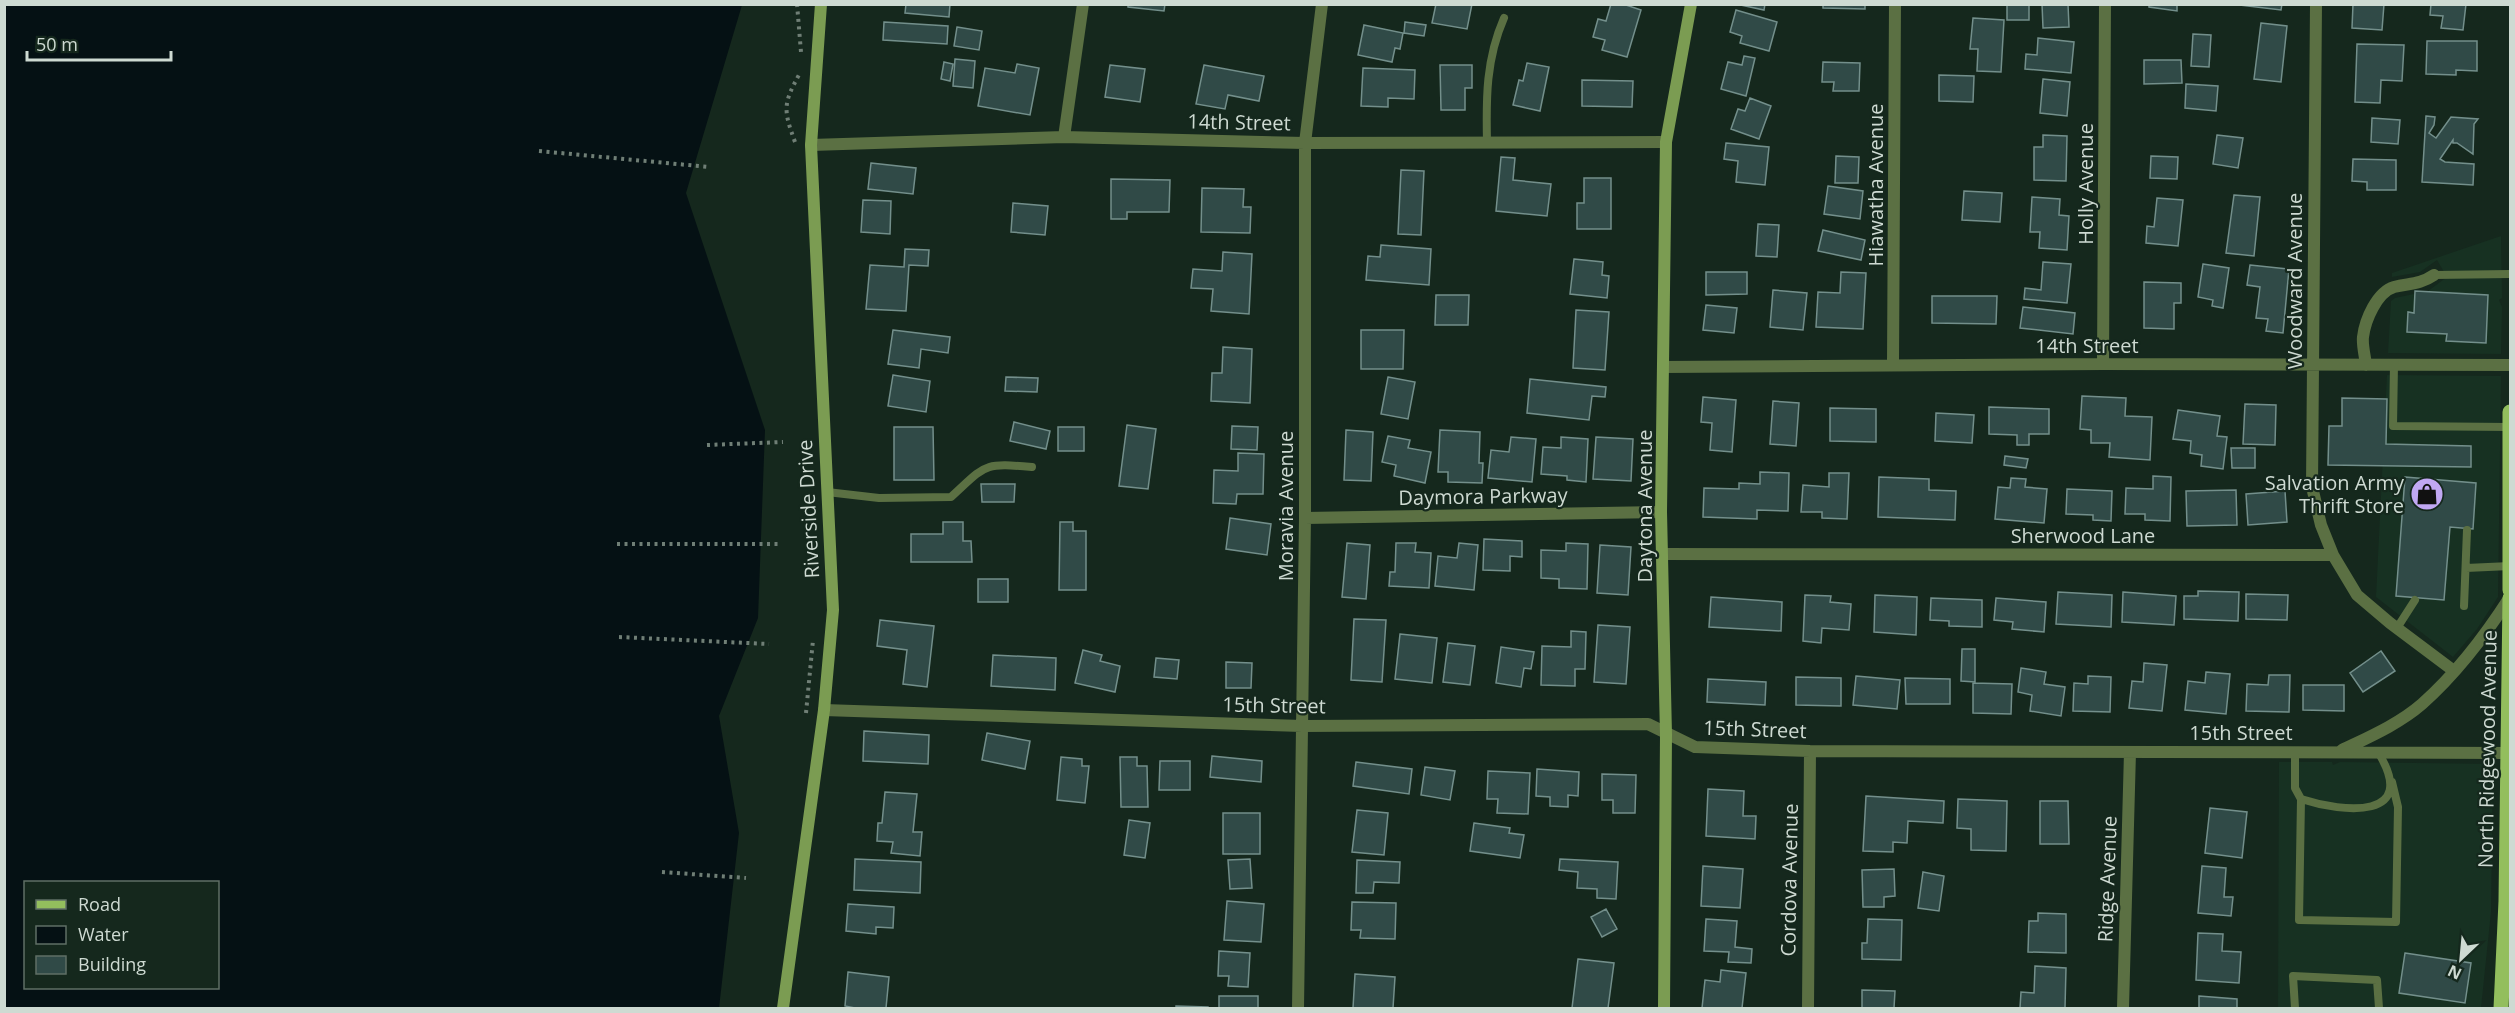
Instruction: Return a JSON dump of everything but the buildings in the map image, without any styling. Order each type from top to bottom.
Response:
[{"type":"main road","points":[[2511,412],[2511,590]]},
{"type":"main road","name":"North Ridgewood Avenue","points":[[2501,1008],[2510,753],[2511,597]]},
{"type":"street","name":"Riverside Drive","points":[[783,1008],[824,711],[833,610],[811,145],[821,4]]},
{"type":"street","points":[[1064,137],[1083,4]]},
{"type":"street","name":"Moravia Avenue","points":[[1298,1008],[1305,518],[1305,143],[1322,4]]},
{"type":"street","name":"Daytona Avenue","points":[[1664,1008],[1666,735],[1661,512],[1666,142],[1690,4]]},
{"type":"street","name":"Hiawatha Avenue","points":[[1893,365],[1895,4]]},
{"type":"street","name":"Holly Avenue","points":[[2103,364],[2105,4]]},
{"type":"street","name":"Woodward Avenue","points":[[2316,4],[2312,487],[2321,525],[2333,555]]},
{"type":"street","name":"14th Street","points":[[811,145],[1064,137],[1305,143],[1666,142]]},
{"type":"street","points":[[2366,365],[2363,337],[2380,296],[2392,288],[2423,283],[2434,275]]},
{"type":"street","name":"14th Street","points":[[1663,367],[2103,364],[2511,365]]},
{"type":"street","name":"Daymora Parkway","points":[[1305,518],[1661,512]]},
{"type":"street","name":"Sherwood Lane","points":[[1663,554],[2333,555]]},
{"type":"street","points":[[2333,555],[2357,595],[2454,671]]},
{"type":"street","points":[[2339,751],[2386,729],[2421,705],[2485,636],[2511,597]]},
{"type":"street","name":"15th Street","points":[[824,711],[1302,726],[1648,724],[1666,735],[1695,747],[1810,751],[2510,753]]},
{"type":"street","name":"Cordova Avenue","points":[[1808,1008],[1810,751]]},
{"type":"street","name":"Ridge Avenue","points":[[2123,1008],[2130,752]]},
{"type":"lane","points":[[1487,142],[1485,96],[1487,71],[1495,39],[1504,18]]},
{"type":"lane","points":[[2434,275],[2511,274]]},
{"type":"lane","points":[[2394,364],[2393,426],[2510,428]]},
{"type":"lane","points":[[827,492],[879,498],[951,497],[980,470],[994,464],[1032,467]]},
{"type":"lane","points":[[2464,606],[2467,530]]},
{"type":"lane","points":[[2466,568],[2510,566]]},
{"type":"lane","points":[[2397,628],[2415,600]]},
{"type":"lane","points":[[2295,751],[2295,789],[2301,799],[2299,920],[2396,922],[2398,807],[2388,767],[2378,752]]},
{"type":"lane","points":[[2301,799],[2335,806],[2380,805],[2386,799],[2392,782]]},
{"type":"lane","points":[[2295,1008],[2293,976],[2377,980],[2379,1008]]},
{"type":"path","points":[[797,4],[802,56]]},
{"type":"path","points":[[798,150],[785,114],[788,98],[804,66]]},
{"type":"path","points":[[539,151],[709,167]]},
{"type":"path","points":[[707,445],[783,442]]},
{"type":"path","points":[[618,544],[782,544]]},
{"type":"path","points":[[619,637],[769,644]]},
{"type":"path","points":[[806,714],[813,638]]},
{"type":"path","points":[[662,872],[746,878]]},
{"type":"shaded area","points":[[2501,236],[2502,298],[2499,300],[2502,307],[2501,354],[2388,353],[2391,301],[2395,298],[2428,291],[2447,277],[2437,260],[2420,272],[2392,277],[2392,273]]},
{"type":"shaded area","points":[[2387,375],[2501,376],[2498,597],[2477,629],[2453,657],[2376,597]]},
{"type":"shaded area","points":[[2279,762],[2332,762],[2333,765],[2340,762],[2493,764],[2491,912],[2481,1008],[2278,1008]]},
{"type":"water","points":[[5,4],[742,5],[686,193],[765,430],[758,618],[719,716],[739,833],[719,1008],[5,1008]]},
{"type":"place","name":"Salvation Army Thrift Store","points":[[2427,494]]}]
